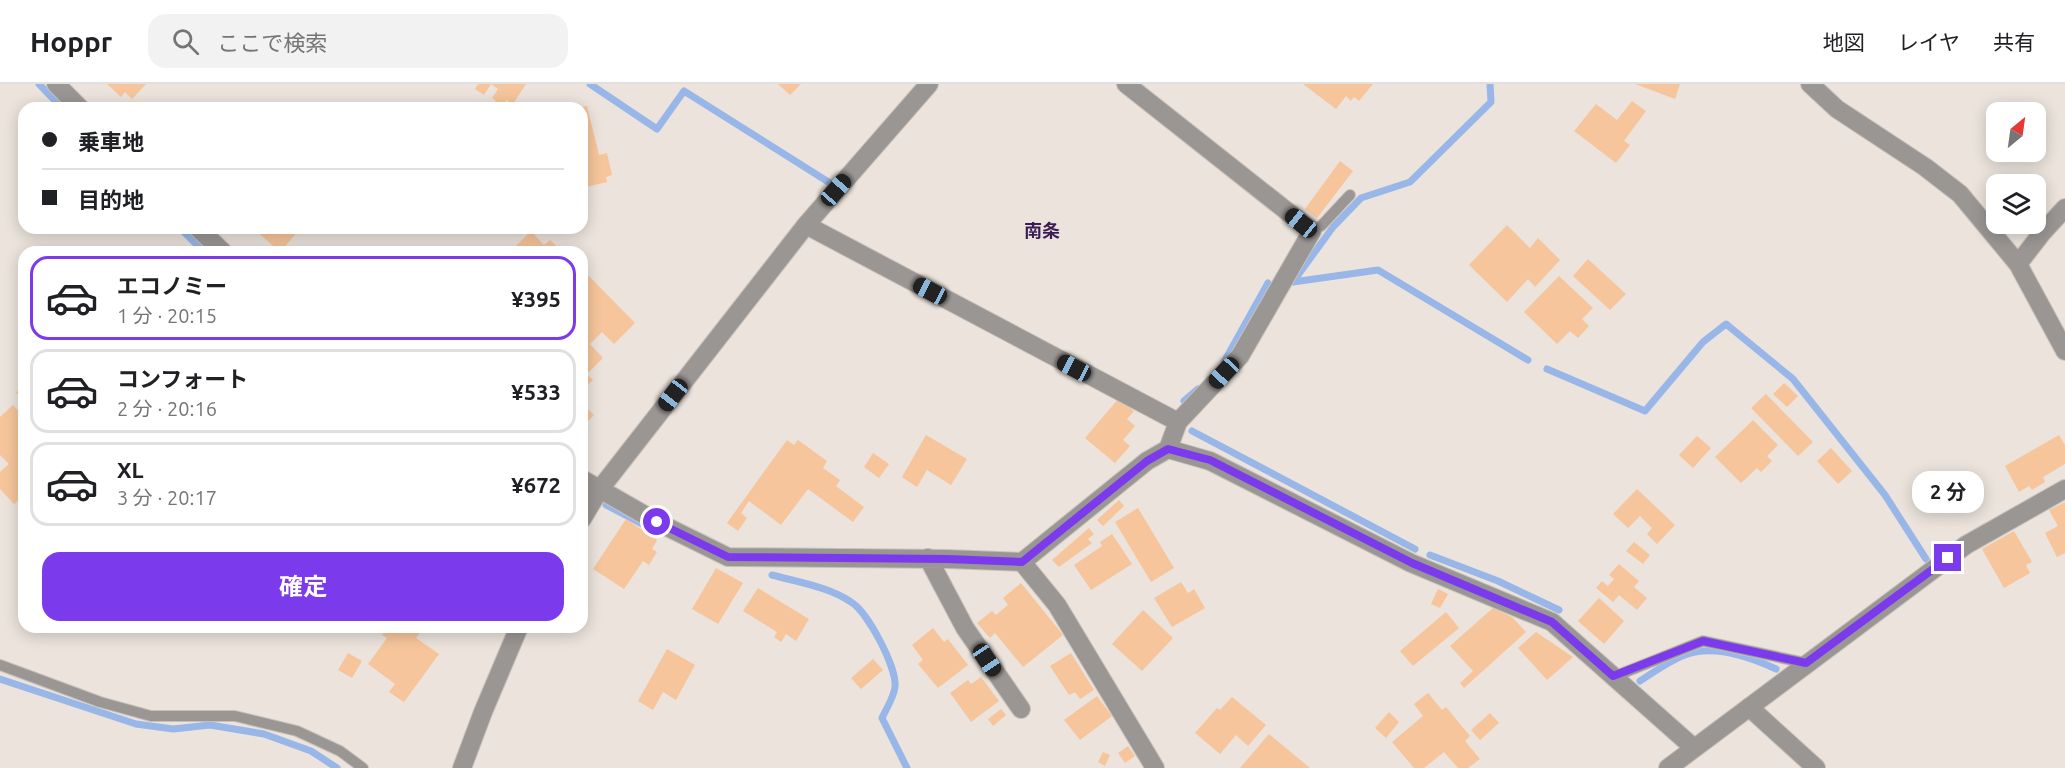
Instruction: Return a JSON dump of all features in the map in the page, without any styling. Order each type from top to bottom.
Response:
[{"type":"street","points":[[56,84],[74,102]]},
{"type":"street","points":[[588,509],[600,489],[806,225],[929,84]]},
{"type":"street","points":[[588,482],[657,522],[728,557],[928,558],[1022,562],[1147,461],[1168,449],[1178,422],[1240,356],[1312,231],[1126,84]]},
{"type":"street","points":[[1810,84],[1837,109],[1925,167],[1960,194],[2018,264],[2065,351]]},
{"type":"street","points":[[2018,264],[2065,208]]},
{"type":"street","points":[[806,225],[1178,422]]},
{"type":"street","points":[[204,234],[217,246]]},
{"type":"street","points":[[1168,449],[1210,460],[1412,563],[1552,622],[1694,748]]},
{"type":"street","points":[[1668,768],[1966,545],[2065,489]]},
{"type":"street","points":[[928,558],[965,628],[1021,709]]},
{"type":"street","points":[[1022,562],[1058,605],[1155,768]]},
{"type":"street","points":[[462,768],[517,633]]},
{"type":"street","points":[[1749,707],[1816,768]]},
{"type":"lane","points":[[1312,231],[1321,226],[1350,195]]},
{"type":"lane","points":[[1613,676],[1703,641],[1806,663]]},
{"type":"lane","points":[[0,665],[100,702],[151,716],[235,716],[297,731],[340,751],[363,768]]},
{"type":"building","points":[[107,84],[146,84],[132,99],[125,92],[121,97]]},
{"type":"building","points":[[478,84],[491,84],[484,95],[475,89]]},
{"type":"building","points":[[491,84],[526,84],[514,102],[506,100],[497,102],[492,98],[498,89]]},
{"type":"building","points":[[778,84],[801,84],[790,95]]},
{"type":"building","points":[[1303,84],[1373,84],[1359,101],[1354,97],[1351,101],[1346,96],[1336,109]]},
{"type":"building","points":[[1635,84],[1680,84],[1675,99]]},
{"type":"building","points":[[1632,101],[1646,111],[1624,141],[1630,145],[1616,163],[1574,131],[1596,104],[1617,120]]},
{"type":"building","points":[[588,110],[599,155],[607,153],[612,175],[606,177],[607,182],[588,187]]},
{"type":"building","points":[[1340,161],[1353,171],[1317,218],[1305,209]]},
{"type":"building","points":[[1507,225],[1530,248],[1538,238],[1560,260],[1535,287],[1528,279],[1507,302],[1469,265]]},
{"type":"building","points":[[260,234],[296,234],[285,246],[273,246]]},
{"type":"building","points":[[528,234],[534,234],[544,245],[550,240],[556,246],[516,246]]},
{"type":"building","points":[[1588,259],[1626,294],[1610,310],[1573,276]]},
{"type":"building","points":[[588,275],[635,323],[614,344],[602,332],[590,344],[603,358],[588,373]]},
{"type":"building","points":[[1559,276],[1593,308],[1582,319],[1589,326],[1578,338],[1570,331],[1557,344],[1524,312]]},
{"type":"building","points":[[588,375],[593,380],[588,385]]},
{"type":"building","points":[[1784,383],[1798,396],[1787,407],[1773,394]]},
{"type":"building","points":[[1766,394],[1813,442],[1798,456],[1751,408]]},
{"type":"building","points":[[1119,398],[1134,411],[1127,419],[1135,426],[1123,440],[1130,446],[1115,463],[1085,438]]},
{"type":"building","points":[[13,405],[18,410],[18,501],[14,504],[0,489],[0,472],[9,464],[0,455],[0,417]]},
{"type":"building","points":[[588,409],[594,415],[588,421]]},
{"type":"building","points":[[1753,420],[1778,445],[1767,456],[1772,461],[1761,472],[1757,468],[1741,483],[1715,457]]},
{"type":"building","points":[[926,435],[967,459],[951,485],[927,470],[917,487],[902,477]]},
{"type":"building","points":[[2059,435],[2065,445],[2065,464],[2043,477],[2045,482],[2032,490],[2029,486],[2019,492],[2005,466]]},
{"type":"building","points":[[1697,436],[1711,448],[1693,468],[1679,455]]},
{"type":"building","points":[[787,440],[794,445],[798,440],[827,461],[823,468],[840,480],[836,486],[864,507],[853,522],[808,489],[781,525],[749,501],[741,513],[747,518],[738,531],[727,523]]},
{"type":"building","points":[[1831,448],[1852,471],[1838,484],[1817,461]]},
{"type":"building","points":[[873,453],[889,464],[879,478],[864,467]]},
{"type":"building","points":[[1637,489],[1675,525],[1657,544],[1647,534],[1652,528],[1640,516],[1628,528],[1613,514]]},
{"type":"building","points":[[1119,500],[1124,506],[1103,526],[1097,520]]},
{"type":"building","points":[[2065,502],[2065,553],[2057,557],[2045,533],[2058,526],[2049,510]]},
{"type":"building","points":[[1138,508],[1174,568],[1151,582],[1115,522]]},
{"type":"building","points":[[626,519],[657,540],[652,549],[657,552],[649,565],[643,561],[624,589],[593,569]]},
{"type":"building","points":[[1089,528],[1094,534],[1088,539],[1092,543],[1059,567],[1052,560]]},
{"type":"building","points":[[2014,531],[2032,562],[2026,565],[2030,573],[2004,588],[1982,549]]},
{"type":"building","points":[[1112,534],[1132,564],[1091,590],[1074,565],[1102,546],[1100,542]]},
{"type":"building","points":[[1634,542],[1650,555],[1643,564],[1626,551]]},
{"type":"building","points":[[1619,564],[1639,581],[1634,587],[1647,598],[1637,610],[1619,595],[1613,602],[1596,588],[1602,581],[1608,586],[1614,579],[1609,575]]},
{"type":"building","points":[[716,568],[743,583],[718,624],[692,609]]},
{"type":"building","points":[[1181,582],[1188,593],[1194,589],[1205,608],[1172,627],[1154,598]]},
{"type":"building","points":[[1021,583],[1063,635],[1023,667],[995,633],[990,638],[977,623],[992,611],[996,615],[1008,605],[1003,598]]},
{"type":"building","points":[[758,588],[809,619],[796,641],[786,634],[781,642],[774,637],[777,632],[743,611]]},
{"type":"building","points":[[1438,589],[1448,594],[1440,608],[1431,604]]},
{"type":"building","points":[[1599,598],[1624,621],[1604,644],[1578,621]]},
{"type":"building","points":[[1493,608],[1512,617],[1526,632],[1464,688],[1460,683],[1473,671],[1450,646]]},
{"type":"building","points":[[1143,610],[1173,638],[1142,671],[1112,644]]},
{"type":"building","points":[[1446,612],[1459,628],[1413,666],[1400,651]]},
{"type":"building","points":[[933,628],[944,642],[948,639],[968,665],[938,688],[918,664],[923,660],[912,645]]},
{"type":"building","points":[[1536,632],[1573,657],[1547,680],[1518,648]]},
{"type":"building","points":[[384,633],[420,633],[416,638],[439,654],[404,702],[389,692],[395,684],[368,664],[387,638],[382,635]]},
{"type":"building","points":[[667,649],[695,665],[676,700],[663,692],[653,710],[638,701]]},
{"type":"building","points":[[348,653],[362,661],[352,678],[338,670]]},
{"type":"building","points":[[1071,653],[1094,690],[1080,699],[1075,692],[1069,695],[1050,666]]},
{"type":"building","points":[[873,659],[883,670],[861,689],[851,678]]},
{"type":"building","points":[[981,677],[999,701],[971,722],[950,693],[968,680],[971,684]]},
{"type":"building","points":[[1428,693],[1442,710],[1446,707],[1470,736],[1465,741],[1480,759],[1468,768],[1458,768],[1444,752],[1424,768],[1414,768],[1392,742],[1423,716],[1414,704]]},
{"type":"building","points":[[1097,696],[1112,716],[1080,740],[1064,720]]},
{"type":"building","points":[[1232,697],[1266,725],[1248,746],[1236,735],[1220,754],[1195,733],[1217,708],[1220,710]]},
{"type":"building","points":[[1001,709],[1006,715],[993,726],[988,719]]},
{"type":"building","points":[[1389,712],[1399,722],[1386,738],[1375,728]]},
{"type":"building","points":[[1490,713],[1499,723],[1480,740],[1471,730]]},
{"type":"building","points":[[1269,734],[1310,768],[1240,768]]},
{"type":"building","points":[[1128,746],[1135,756],[1125,763],[1118,753]]},
{"type":"building","points":[[1103,752],[1110,755],[1105,766],[1098,762]]},
{"type":"waterway","points":[[39,84],[56,102]]},
{"type":"waterway","points":[[590,84],[657,129],[684,91],[830,183]]},
{"type":"waterway","points":[[1293,282],[1333,227],[1361,198],[1410,182],[1491,102],[1490,84]]},
{"type":"waterway","points":[[186,234],[198,246]]},
{"type":"waterway","points":[[1293,282],[1378,270],[1528,360]]},
{"type":"waterway","points":[[1224,362],[1268,283]]},
{"type":"waterway","points":[[1547,369],[1645,411],[1703,342],[1726,324],[1793,379],[1885,495],[1926,559]]},
{"type":"waterway","points":[[1184,401],[1198,389]]},
{"type":"waterway","points":[[1192,431],[1415,549]]},
{"type":"waterway","points":[[606,505],[644,525]]},
{"type":"waterway","points":[[1430,555],[1498,581],[1559,610]]},
{"type":"waterway","points":[[772,575],[833,592],[858,608],[873,628],[891,667],[895,687],[892,699],[882,718],[907,768]]},
{"type":"waterway","points":[[1640,681],[1679,657],[1707,651],[1743,656],[1776,669]]},
{"type":"waterway","points":[[0,679],[136,724],[173,729],[210,725],[264,734],[311,751],[337,768]]},
{"type":"district","name":"南条","points":[[1042,231]]},
{"type":"route","points":[[657,522],[728,557],[1022,562],[1147,461],[1168,449],[1210,460],[1412,563],[1552,622],[1613,676],[1703,641],[1806,663],[1948,558]]}]
